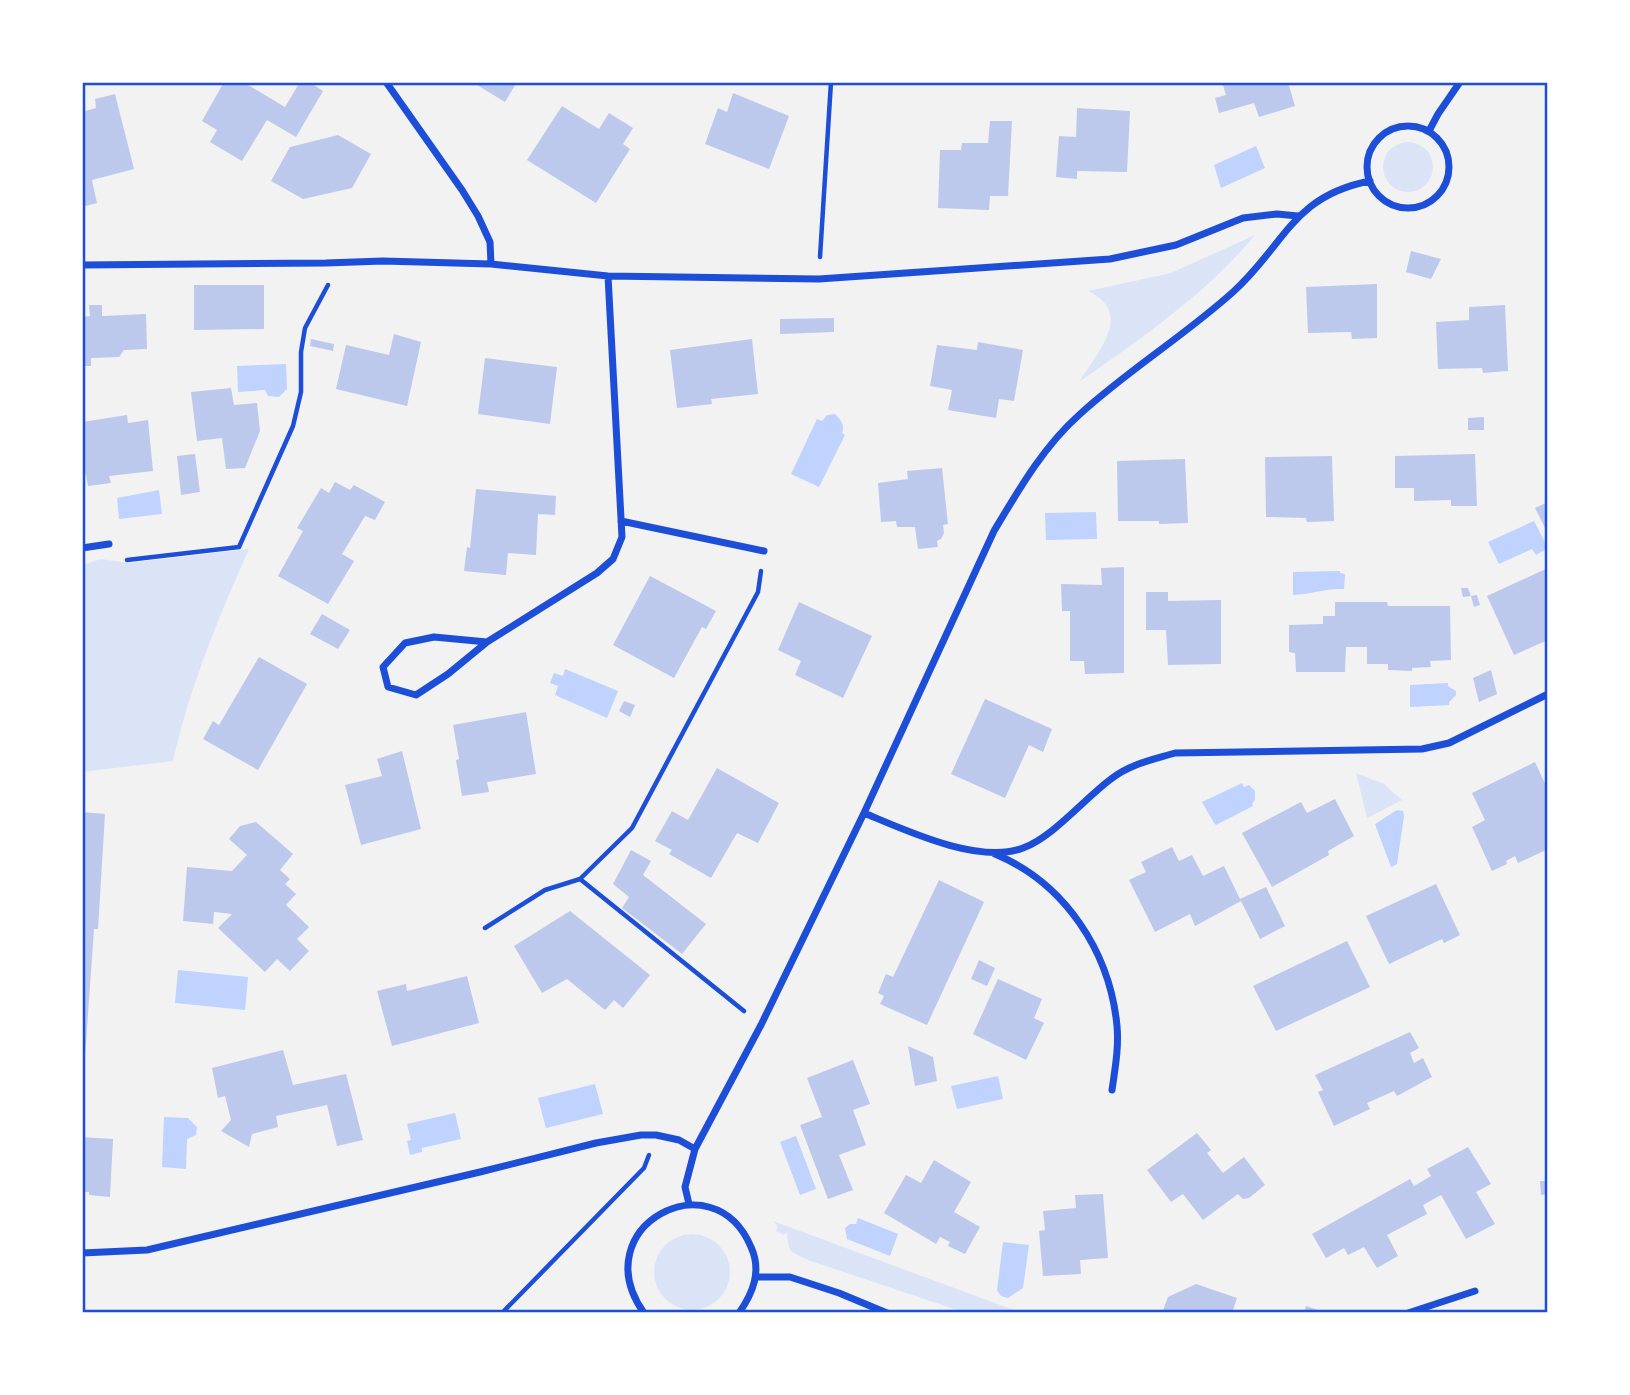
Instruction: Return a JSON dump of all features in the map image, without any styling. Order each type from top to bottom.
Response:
[{"type":"street","points":[[386,82],[467,198],[490,242],[491,264]]},
{"type":"street","points":[[1429,131],[1460,82]]},
{"type":"street","points":[[1417,127],[1429,131],[1440,140],[1447,151],[1450,164],[1443,190],[1433,200],[1410,208],[1385,201],[1376,192],[1367,169],[1368,156],[1374,145],[1382,135],[1393,128],[1417,127]]},
{"type":"street","points":[[689,1204],[685,1186],[695,1149],[761,1025],[864,813],[994,531],[1046,451],[1077,416],[1211,312],[1246,280],[1298,216],[1317,200],[1335,190],[1370,181]]},
{"type":"street","points":[[82,265],[383,261],[491,264],[607,276],[819,279],[1110,259],[1176,245],[1244,218],[1277,214],[1298,216]]},
{"type":"street","points":[[487,642],[434,637],[405,643],[383,667],[388,687],[416,695],[448,674],[487,642],[597,573],[613,559],[622,537],[607,276]]},
{"type":"street","points":[[621,521],[764,551]]},
{"type":"street","points":[[82,548],[109,544]]},
{"type":"street","points":[[993,853],[1023,848],[1038,840],[1113,777],[1135,764],[1175,753],[1422,749],[1449,743],[1548,694]]},
{"type":"street","points":[[864,813],[952,846],[993,853],[1026,869],[1052,890],[1080,922],[1099,956],[1112,992],[1117,1028],[1112,1090]]},
{"type":"street","points":[[82,1253],[147,1250],[312,1213],[596,1143],[641,1135],[679,1140],[695,1149]]},
{"type":"street","points":[[643,1312],[632,1294],[627,1274],[628,1254],[636,1234],[650,1219],[668,1209],[689,1204],[711,1208],[731,1218],[746,1234],[755,1255],[756,1277],[750,1297],[739,1313]]},
{"type":"street","points":[[756,1277],[790,1277],[887,1313]]},
{"type":"street","points":[[1408,1313],[1475,1291]]},
{"type":"path","points":[[819,279],[831,82]]},
{"type":"path","points":[[109,544],[126,560],[239,547],[293,426],[301,392],[301,352],[305,328],[328,286],[326,263]]},
{"type":"path","points":[[485,928],[545,890],[580,879],[632,828],[758,592],[764,551]]},
{"type":"path","points":[[580,879],[761,1025]]},
{"type":"path","points":[[502,1313],[644,1167],[656,1136]]},
{"type":"shaded area","points":[[1408,142],[1426,149],[1433,167],[1426,185],[1408,192],[1390,185],[1383,167],[1390,149]]},
{"type":"shaded area","points":[[1255,235],[1216,277],[1194,296],[1079,382],[1102,346],[1111,322],[1109,310],[1102,300],[1088,291],[1171,273]]},
{"type":"shaded area","points":[[249,549],[206,653],[173,761],[82,772],[82,565],[101,559],[128,563]]},
{"type":"shaded area","points":[[1356,773],[1384,784],[1402,800],[1367,818]]},
{"type":"shaded area","points":[[773,1221],[1022,1313],[966,1313],[808,1260],[790,1250],[787,1232],[784,1235],[776,1231],[778,1227]]},
{"type":"shaded area","points":[[692,1234],[707,1237],[719,1245],[727,1257],[730,1272],[727,1287],[719,1299],[707,1307],[692,1310],[677,1307],[665,1299],[657,1287],[654,1272],[657,1257],[665,1245],[677,1237]]},
{"type":"water","points":[[1256,146],[1265,168],[1221,188],[1214,165]]},
{"type":"water","points":[[286,364],[287,389],[279,397],[268,396],[265,390],[238,392],[237,366]]},
{"type":"water","points":[[835,414],[842,423],[842,433],[845,435],[819,487],[791,474],[817,419],[822,421],[827,415]]},
{"type":"water","points":[[159,490],[162,514],[119,519],[117,498]]},
{"type":"water","points":[[1096,512],[1097,539],[1046,540],[1045,513]]},
{"type":"water","points":[[1534,521],[1548,548],[1536,555],[1532,549],[1499,564],[1488,542]]},
{"type":"water","points":[[1340,571],[1345,574],[1344,589],[1293,595],[1293,572]]},
{"type":"water","points":[[565,669],[618,691],[607,718],[555,695],[558,686],[550,683],[554,673],[563,676]]},
{"type":"water","points":[[1448,683],[1448,686],[1456,691],[1449,705],[1410,707],[1410,685]]},
{"type":"water","points":[[1242,783],[1244,787],[1249,785],[1255,791],[1253,806],[1216,825],[1202,802]]},
{"type":"water","points":[[1397,810],[1403,811],[1404,816],[1397,864],[1391,867],[1375,824]]},
{"type":"water","points":[[178,970],[248,977],[245,1010],[175,1003]]},
{"type":"water","points":[[998,1076],[1003,1099],[957,1109],[951,1086]]},
{"type":"water","points":[[595,1084],[603,1114],[546,1128],[538,1098]]},
{"type":"water","points":[[455,1113],[461,1139],[422,1148],[422,1152],[410,1155],[407,1141],[411,1140],[407,1124]]},
{"type":"water","points":[[164,1117],[188,1118],[197,1127],[196,1135],[187,1139],[186,1169],[162,1167]]},
{"type":"water","points":[[796,1136],[816,1189],[800,1195],[780,1142]]},
{"type":"water","points":[[858,1218],[898,1234],[890,1256],[847,1239],[845,1228],[856,1224]]},
{"type":"water","points":[[1003,1242],[1029,1245],[1023,1288],[1008,1298],[1001,1296],[997,1290]]},
{"type":"building","points":[[224,82],[243,82],[285,107],[300,82],[309,82],[323,91],[296,137],[267,120],[242,161],[210,142],[217,130],[202,121]]},
{"type":"building","points":[[478,82],[517,82],[505,102],[477,85]]},
{"type":"building","points":[[1222,82],[1288,82],[1295,106],[1259,117],[1254,103],[1219,113],[1215,98],[1226,95]]},
{"type":"building","points":[[733,93],[789,116],[769,169],[705,144],[718,108],[727,112]]},
{"type":"building","points":[[115,94],[134,169],[92,180],[97,203],[82,207],[82,112],[96,108],[95,99]]},
{"type":"building","points":[[562,106],[599,129],[609,113],[633,128],[623,144],[630,149],[596,203],[527,160]]},
{"type":"building","points":[[1077,108],[1130,111],[1127,172],[1077,171],[1077,179],[1056,177],[1059,136],[1076,137]]},
{"type":"building","points":[[990,121],[1012,121],[1008,196],[990,196],[989,210],[938,208],[940,150],[961,150],[962,143],[988,143]]},
{"type":"building","points":[[338,135],[371,154],[352,188],[303,199],[271,181],[290,147]]},
{"type":"building","points":[[1411,251],[1441,259],[1431,279],[1406,272]]},
{"type":"building","points":[[1377,284],[1377,338],[1352,339],[1351,332],[1308,333],[1306,287]]},
{"type":"building","points":[[194,285],[264,285],[264,329],[194,330]]},
{"type":"building","points":[[89,305],[102,305],[102,316],[146,314],[147,349],[124,350],[119,357],[91,358],[91,366],[82,366],[82,317],[90,316]]},
{"type":"building","points":[[1505,305],[1508,371],[1483,373],[1482,368],[1438,369],[1436,322],[1469,320],[1469,307]]},
{"type":"building","points":[[834,318],[834,332],[780,334],[780,319]]},
{"type":"building","points":[[394,334],[421,342],[407,406],[336,389],[346,345],[389,355]]},
{"type":"building","points":[[311,339],[334,344],[333,351],[310,346]]},
{"type":"building","points":[[752,339],[758,394],[711,399],[712,404],[677,408],[670,350]]},
{"type":"building","points":[[978,342],[1023,350],[1014,401],[999,399],[996,418],[948,410],[952,390],[930,386],[937,345],[977,350]]},
{"type":"building","points":[[485,358],[557,367],[550,424],[478,414]]},
{"type":"building","points":[[231,388],[234,405],[257,403],[260,431],[245,468],[226,469],[222,438],[197,441],[191,392]]},
{"type":"building","points":[[127,415],[128,423],[148,420],[153,471],[109,476],[111,483],[88,486],[86,474],[82,475],[82,422]]},
{"type":"building","points":[[1484,417],[1484,430],[1468,430],[1468,418]]},
{"type":"building","points":[[195,454],[200,492],[181,495],[177,456]]},
{"type":"building","points":[[1475,454],[1477,506],[1451,506],[1451,500],[1414,501],[1414,488],[1395,488],[1395,456]]},
{"type":"building","points":[[1332,456],[1334,521],[1307,522],[1306,518],[1266,517],[1265,457]]},
{"type":"building","points":[[1185,459],[1188,523],[1118,521],[1117,461]]},
{"type":"building","points":[[942,468],[948,524],[943,525],[944,533],[937,541],[938,547],[918,549],[915,527],[897,527],[896,521],[881,522],[878,483],[908,479],[907,471]]},
{"type":"building","points":[[335,482],[350,490],[354,485],[385,502],[375,520],[365,516],[342,554],[354,561],[328,604],[278,576],[303,531],[297,528],[321,488],[329,493]]},
{"type":"building","points":[[476,489],[556,496],[555,515],[538,514],[536,555],[508,553],[506,575],[464,571],[467,547],[470,548]]},
{"type":"building","points":[[1548,502],[1548,534],[1535,508]]},
{"type":"building","points":[[1124,567],[1124,673],[1085,674],[1084,661],[1070,661],[1070,611],[1062,611],[1061,584],[1102,585],[1101,568]]},
{"type":"building","points":[[1548,568],[1548,640],[1514,655],[1487,596]]},
{"type":"building","points":[[650,576],[716,611],[706,629],[702,627],[674,678],[613,645]]},
{"type":"building","points":[[1461,588],[1468,588],[1471,596],[1463,597]]},
{"type":"building","points":[[1146,592],[1168,592],[1168,601],[1221,600],[1221,664],[1168,665],[1166,630],[1146,630]]},
{"type":"building","points":[[1477,595],[1480,605],[1474,607],[1471,596]]},
{"type":"building","points":[[799,602],[872,636],[843,698],[795,675],[801,661],[778,650]]},
{"type":"building","points":[[1335,602],[1387,602],[1388,606],[1450,606],[1451,660],[1430,661],[1431,667],[1412,668],[1412,671],[1388,670],[1388,664],[1367,664],[1367,647],[1346,647],[1345,672],[1296,672],[1295,653],[1289,652],[1289,625],[1323,624],[1323,616],[1335,616]]},
{"type":"building","points":[[322,614],[350,630],[338,649],[310,634]]},
{"type":"building","points":[[259,657],[307,684],[258,770],[203,739],[213,721],[219,725]]},
{"type":"building","points":[[1491,670],[1497,694],[1479,702],[1473,678]]},
{"type":"building","points":[[985,699],[1052,729],[1043,752],[1029,745],[1005,798],[951,774]]},
{"type":"building","points":[[624,701],[635,705],[630,717],[619,711]]},
{"type":"building","points":[[526,712],[536,774],[487,782],[489,792],[462,796],[453,725]]},
{"type":"building","points":[[402,751],[421,829],[361,845],[345,785],[382,776],[377,759]]},
{"type":"building","points":[[1535,762],[1548,790],[1548,849],[1518,863],[1515,856],[1506,861],[1507,864],[1492,871],[1472,827],[1485,820],[1472,793]]},
{"type":"building","points":[[717,768],[779,803],[758,843],[737,833],[711,878],[669,854],[672,850],[655,841],[672,811],[688,820]]},
{"type":"building","points":[[1335,799],[1354,836],[1328,851],[1329,855],[1272,887],[1242,833],[1301,802],[1307,813]]},
{"type":"building","points":[[82,812],[105,814],[98,929],[94,929],[84,1071],[82,1070]]},
{"type":"building","points":[[256,822],[293,854],[280,870],[290,879],[285,884],[296,894],[286,905],[309,927],[297,939],[309,951],[290,971],[277,959],[265,972],[218,928],[232,914],[214,912],[213,924],[183,921],[187,867],[232,871],[247,855],[229,839],[240,826]]},
{"type":"building","points":[[1172,847],[1179,861],[1192,855],[1203,876],[1224,866],[1240,899],[1266,887],[1285,926],[1260,939],[1241,901],[1195,926],[1190,914],[1155,932],[1129,880],[1146,872],[1141,862]]},
{"type":"building","points":[[631,850],[651,861],[643,875],[706,924],[682,954],[622,908],[629,897],[613,884]]},
{"type":"building","points":[[939,880],[984,902],[927,1025],[880,1004],[884,996],[878,993],[886,974],[893,977]]},
{"type":"building","points":[[1436,884],[1460,935],[1444,943],[1442,939],[1389,964],[1366,916]]},
{"type":"building","points":[[570,911],[650,975],[623,1008],[614,1000],[605,1010],[567,979],[542,993],[514,946]]},
{"type":"building","points":[[1347,941],[1370,987],[1276,1031],[1253,986]]},
{"type":"building","points":[[979,960],[995,968],[987,986],[971,979]]},
{"type":"building","points":[[467,976],[479,1023],[392,1046],[377,991],[406,984],[407,991]]},
{"type":"building","points":[[998,979],[1042,999],[1034,1018],[1044,1023],[1026,1060],[973,1034]]},
{"type":"building","points":[[1410,1032],[1419,1048],[1410,1053],[1414,1063],[1423,1058],[1432,1077],[1397,1096],[1394,1091],[1367,1103],[1370,1109],[1334,1126],[1318,1092],[1323,1090],[1315,1075]]},
{"type":"building","points":[[908,1046],[933,1057],[937,1081],[915,1086]]},
{"type":"building","points":[[283,1050],[293,1085],[346,1074],[363,1140],[337,1146],[327,1105],[276,1116],[278,1127],[252,1134],[249,1147],[221,1131],[231,1120],[225,1096],[218,1098],[212,1068]]},
{"type":"building","points":[[853,1060],[870,1104],[853,1110],[866,1145],[839,1155],[853,1190],[828,1199],[800,1125],[822,1117],[807,1078]]},
{"type":"building","points":[[1197,1133],[1211,1150],[1207,1153],[1223,1173],[1244,1157],[1265,1185],[1249,1198],[1243,1199],[1238,1194],[1203,1220],[1183,1194],[1171,1202],[1147,1170]]},
{"type":"building","points":[[82,1137],[113,1139],[110,1197],[82,1192]]},
{"type":"building","points":[[1468,1147],[1491,1184],[1476,1192],[1495,1224],[1466,1239],[1441,1195],[1423,1205],[1427,1214],[1387,1235],[1398,1256],[1377,1268],[1364,1247],[1348,1255],[1344,1248],[1326,1258],[1312,1234],[1410,1179],[1414,1186],[1431,1176],[1427,1169]]},
{"type":"building","points":[[934,1160],[971,1182],[954,1212],[980,1227],[965,1254],[948,1246],[950,1242],[940,1237],[936,1244],[884,1213],[906,1175],[921,1183]]},
{"type":"building","points":[[1540,1181],[1548,1181],[1548,1194],[1541,1195]]},
{"type":"building","points":[[1103,1194],[1108,1258],[1080,1260],[1081,1274],[1043,1276],[1039,1231],[1045,1230],[1043,1211],[1076,1208],[1075,1195]]},
{"type":"building","points":[[1196,1284],[1237,1298],[1232,1313],[1162,1313],[1168,1297]]},
{"type":"building","points":[[1306,1306],[1324,1312],[1324,1313],[1304,1313]]}]
